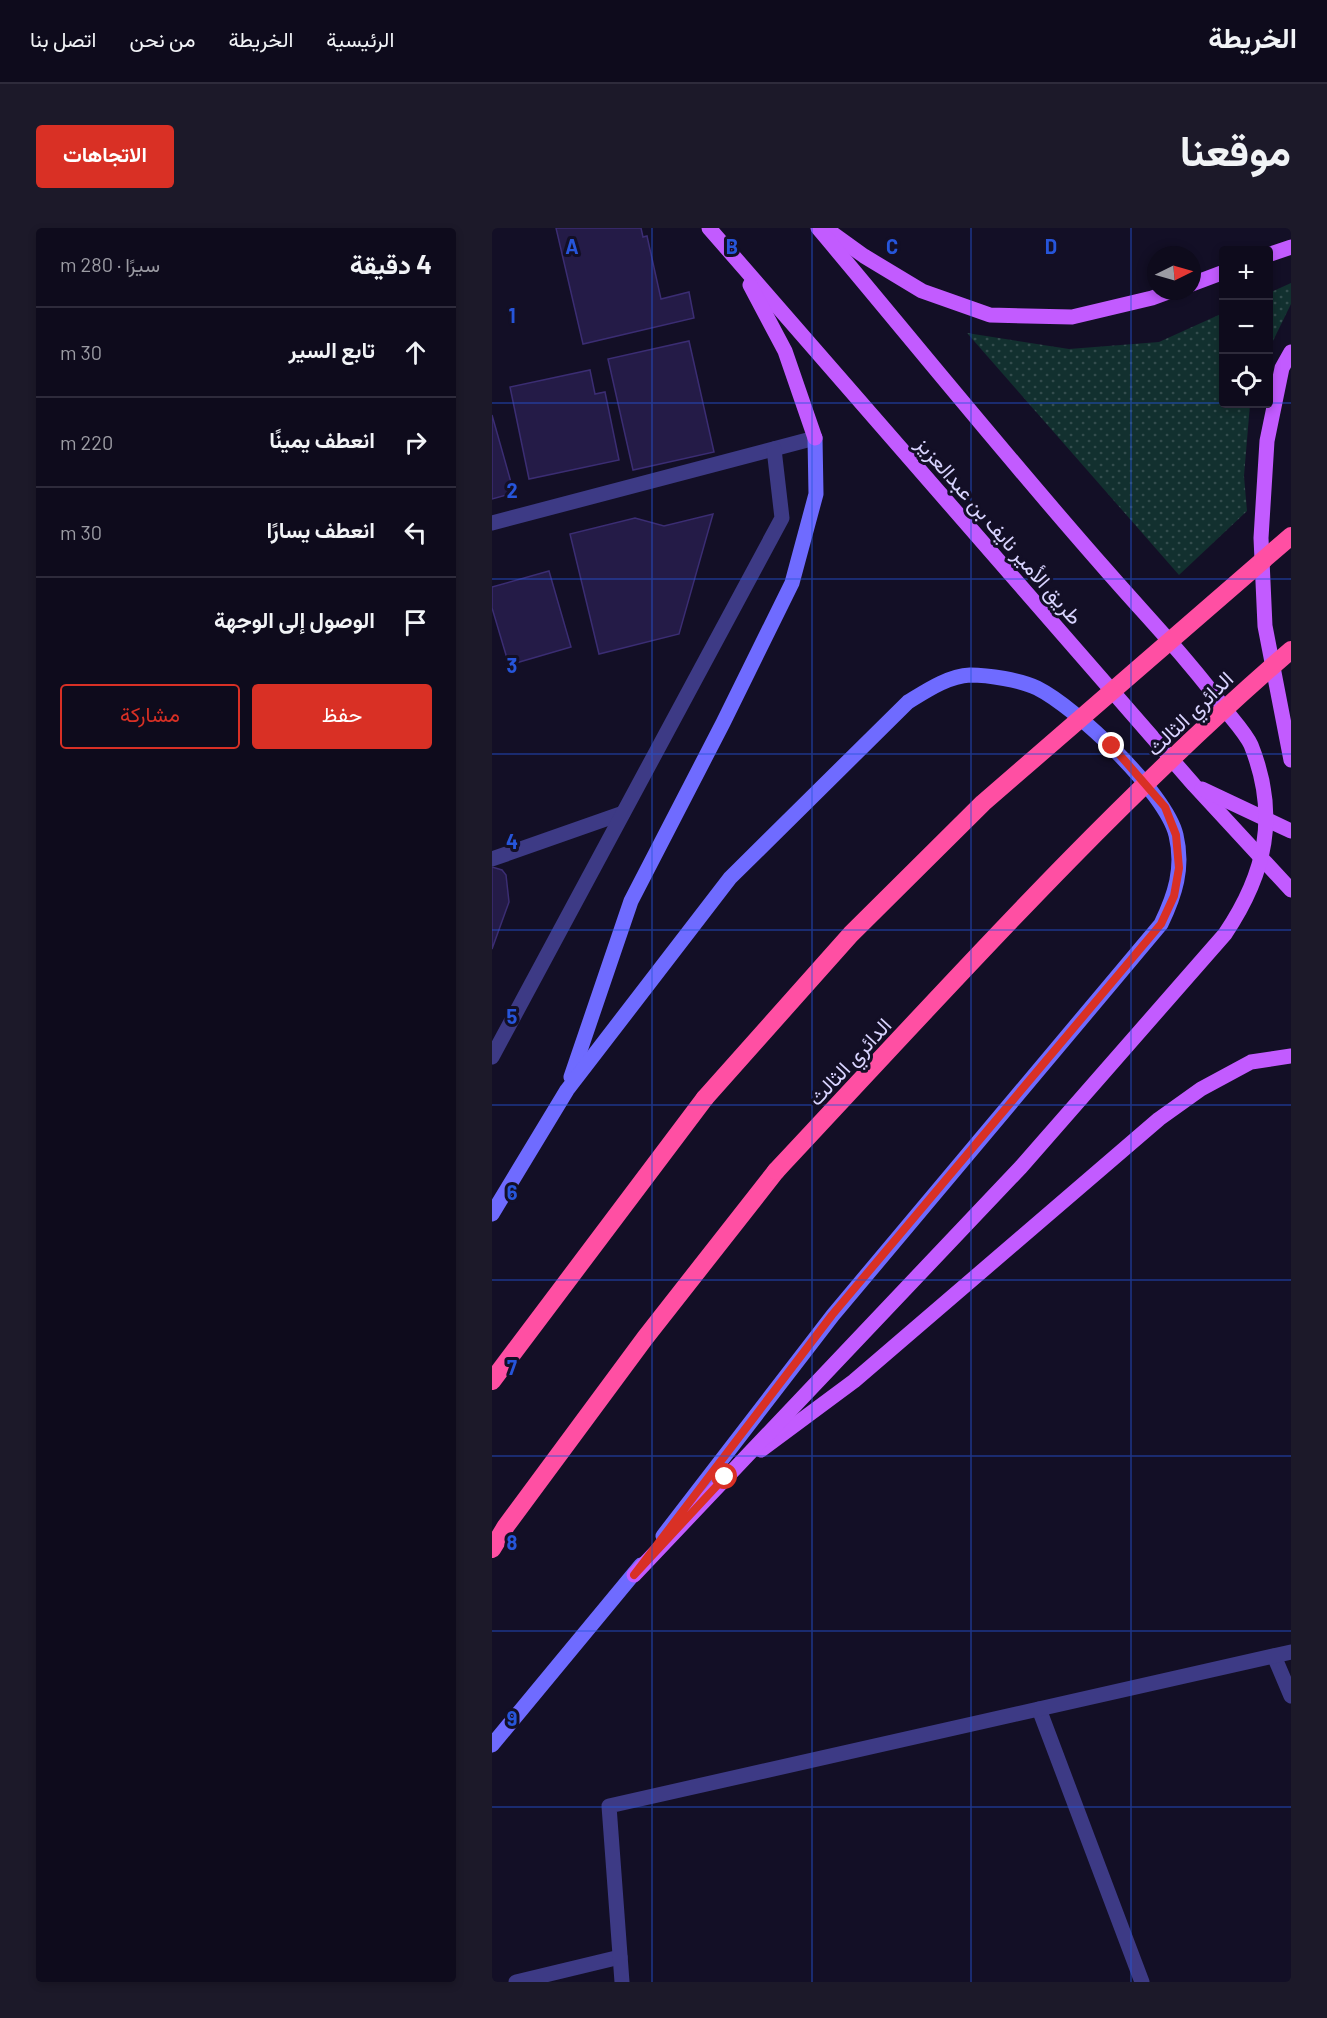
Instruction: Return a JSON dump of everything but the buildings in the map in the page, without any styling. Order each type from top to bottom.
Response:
[{"type":"highway","points":[[492,1382],[705,1098],[851,934],[983,803],[1291,536]]},
{"type":"highway","name":"الدائري الثالث","points":[[492,1549],[506,1526],[645,1338],[776,1171],[1070,858],[1238,696],[1291,650]]},
{"type":"main road","name":"طريق الأمير نايف بن عبدالعزيز","points":[[709,228],[1194,785],[1291,890]]},
{"type":"main road","points":[[634,1575],[1021,1167],[1225,934],[1243,908],[1262,857],[1266,819],[1262,780],[1250,743],[1213,692],[1073,533],[818,228]]},
{"type":"main road","points":[[825,228],[864,256],[922,291],[990,315],[1072,317],[1147,299]]},
{"type":"main road","points":[[1273,254],[1291,247]]},
{"type":"main road","points":[[567,1090],[631,901],[792,583],[816,494],[815,438],[784,351],[739,263]]},
{"type":"main road","points":[[1201,281],[1219,274]]},
{"type":"main road","points":[[1291,352],[1282,368],[1267,441],[1261,538],[1265,626],[1283,729],[1291,760]]},
{"type":"main road","points":[[492,1214],[567,1090],[730,878],[908,702],[938,685],[969,675],[1002,679],[1036,687],[1063,705],[1112,746],[1165,807],[1176,835],[1179,868],[1174,896],[1161,924],[832,1315],[634,1575],[492,1745]]},
{"type":"main road","points":[[1194,785],[1291,831]]},
{"type":"main road","points":[[725,1477],[854,1381],[1159,1119],[1201,1089],[1251,1062],[1291,1056]]},
{"type":"street","points":[[492,523],[815,438]]},
{"type":"street","points":[[492,1057],[782,518],[774,449]]},
{"type":"street","points":[[492,859],[623,813]]},
{"type":"street","points":[[622,1982],[609,1806],[1291,1652]]},
{"type":"street","points":[[1274,1656],[1291,1696]]},
{"type":"street","points":[[1039,1709],[1142,1982]]},
{"type":"street","points":[[516,1982],[620,1957]]},
{"type":"green space","points":[[1291,283],[1291,304],[1273,341],[1273,300],[1273,291]]},
{"type":"green space","points":[[1219,315],[1219,408],[1250,408],[1244,476],[1247,511],[1179,575],[967,333],[1069,349],[1159,342]]},
{"type":"route","points":[[725,1477],[634,1575],[832,1315],[1161,924],[1174,896],[1179,868],[1176,835],[1165,807],[1112,746]]}]
